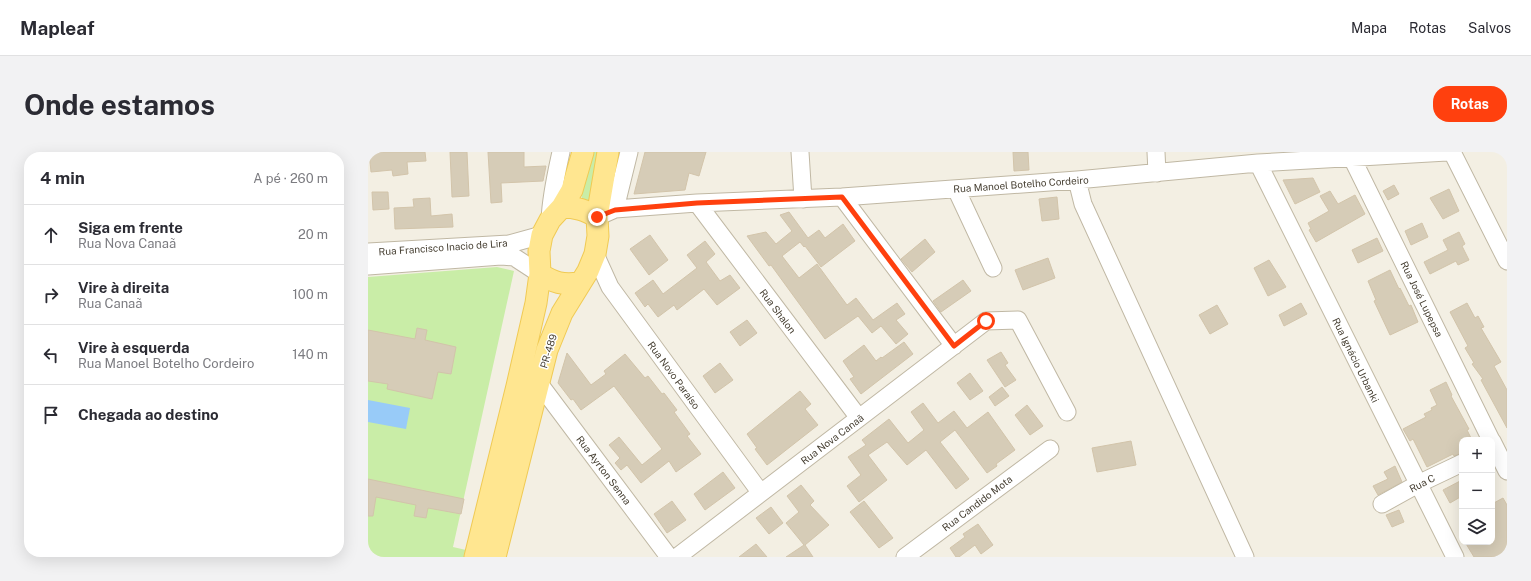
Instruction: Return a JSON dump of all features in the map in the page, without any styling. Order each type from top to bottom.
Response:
[{"type":"main road","name":"PR-489","points":[[475,557],[521,372],[536,303],[540,274],[539,251],[551,221],[572,190],[583,152]]},
{"type":"main road","name":"PR-489","points":[[495,557],[538,382],[555,329],[562,313],[588,271],[595,254],[598,236],[606,213],[608,152]]},
{"type":"main road","points":[[551,221],[576,207],[606,213]]},
{"type":"main road","points":[[540,274],[552,282],[579,284]]},
{"type":"street","points":[[551,221],[553,186],[561,152]]},
{"type":"street","points":[[606,213],[629,152]]},
{"type":"street","points":[[800,152],[802,199]]},
{"type":"street","points":[[1156,152],[1157,173]]},
{"type":"street","name":"Rua Manoel Botelho Cordeiro","points":[[606,213],[697,203],[842,197],[1077,180],[1258,163],[1294,157],[1352,158],[1447,152]]},
{"type":"street","points":[[1452,152],[1507,261]]},
{"type":"street","name":"Rua José Lupepsa","points":[[1352,158],[1492,437]]},
{"type":"street","name":"Rua Ignácio Urbanki","points":[[1258,163],[1455,557]]},
{"type":"street","points":[[1077,180],[1083,204],[1245,557]]},
{"type":"street","points":[[956,189],[993,268]]},
{"type":"street","points":[[842,197],[954,346]]},
{"type":"street","name":"Rua Shalon","points":[[697,203],[859,418]]},
{"type":"street","name":"Rua Francisco Inacio de Lira","points":[[368,252],[509,244],[551,221]]},
{"type":"street","name":"Rua Novo Paraíso","points":[[595,254],[610,287],[760,492]]},
{"type":"street","name":"Rua Francisco Inacio de Lira","points":[[368,266],[501,256],[514,257],[540,274]]},
{"type":"street","name":"Rua Nova Canaã","points":[[677,557],[760,492],[986,321],[1018,320],[1067,412]]},
{"type":"street","name":"Rua Ayrton Senna","points":[[538,382],[669,557]]},
{"type":"street","name":"Rua José Lupepsa","points":[[1495,443],[1507,470]]},
{"type":"street","name":"Rua Candido Mota","points":[[905,557],[1050,449]]},
{"type":"street","name":"Rua C","points":[[1382,504],[1418,484],[1459,464]]},
{"type":"green space","points":[[590,152],[601,152],[592,198],[587,201],[582,199],[581,192]]},
{"type":"green space","points":[[497,267],[514,271],[453,547],[466,550],[465,557],[368,557],[368,277]]},
{"type":"water","points":[[368,400],[410,408],[406,429],[368,422]]},
{"type":"building","points":[[369,152],[425,152],[426,161],[407,162],[408,174],[393,176],[392,170],[371,172]]},
{"type":"building","points":[[450,152],[467,152],[469,196],[452,197]]},
{"type":"building","points":[[488,152],[524,152],[524,167],[546,166],[543,181],[501,183],[502,202],[491,203]]},
{"type":"building","points":[[645,152],[706,152],[699,176],[689,173],[685,190],[634,194]]},
{"type":"building","points":[[1013,152],[1028,152],[1029,170],[1014,171]]},
{"type":"building","points":[[1313,178],[1320,192],[1295,204],[1283,180]]},
{"type":"building","points":[[1394,185],[1399,194],[1388,200],[1383,191]]},
{"type":"building","points":[[1449,189],[1459,211],[1443,219],[1430,198]]},
{"type":"building","points":[[1330,191],[1338,204],[1355,195],[1365,214],[1316,242],[1309,230],[1311,229],[1308,223],[1329,211],[1320,196]]},
{"type":"building","points":[[372,192],[388,192],[389,209],[373,210]]},
{"type":"building","points":[[1057,197],[1059,219],[1042,221],[1039,199]]},
{"type":"building","points":[[430,198],[431,216],[452,214],[453,227],[395,229],[394,208],[414,207],[413,199]]},
{"type":"building","points":[[789,212],[808,238],[819,230],[825,238],[843,224],[855,241],[821,267],[805,246],[804,247],[800,242],[782,256],[799,278],[817,264],[847,305],[856,298],[873,320],[897,303],[905,314],[896,320],[908,334],[896,344],[881,326],[872,333],[858,316],[825,339],[771,265],[769,266],[747,236],[766,232],[776,244],[792,231],[780,215]]},
{"type":"building","points":[[1422,223],[1428,237],[1411,245],[1405,231]]},
{"type":"building","points":[[1459,232],[1465,244],[1462,246],[1469,260],[1458,265],[1456,261],[1430,274],[1424,262],[1448,250],[1443,240]]},
{"type":"building","points":[[650,235],[668,260],[649,275],[630,249]]},
{"type":"building","points":[[1377,238],[1383,251],[1358,263],[1352,250]]},
{"type":"building","points":[[925,239],[935,252],[912,272],[901,259]]},
{"type":"building","points":[[705,241],[715,254],[706,262],[720,281],[730,275],[740,288],[717,305],[704,289],[677,310],[674,305],[658,317],[648,304],[645,307],[635,293],[653,280],[663,294],[697,268],[687,255]]},
{"type":"building","points":[[1048,258],[1055,278],[1023,290],[1015,270]]},
{"type":"building","points":[[1269,260],[1286,287],[1268,296],[1254,268]]},
{"type":"building","points":[[1390,270],[1409,306],[1411,305],[1418,322],[1390,335],[1374,301],[1376,300],[1368,281]]},
{"type":"building","points":[[963,280],[971,291],[941,312],[933,301]]},
{"type":"building","points":[[1301,303],[1307,314],[1284,326],[1279,315]]},
{"type":"building","points":[[1467,303],[1475,318],[1478,316],[1484,327],[1481,328],[1501,362],[1494,366],[1507,390],[1507,428],[1481,380],[1483,379],[1472,364],[1474,363],[1465,348],[1468,346],[1450,312]]},
{"type":"building","points":[[1217,305],[1228,324],[1210,334],[1199,315]]},
{"type":"building","points":[[747,320],[757,333],[740,346],[730,332]]},
{"type":"building","points":[[417,328],[427,330],[425,340],[456,347],[451,374],[438,372],[432,399],[387,389],[388,384],[368,381],[368,330],[415,339]]},
{"type":"building","points":[[904,342],[913,354],[861,394],[850,379],[854,377],[843,361],[864,345],[876,361]]},
{"type":"building","points":[[1001,352],[1008,363],[1005,365],[1016,380],[1005,387],[987,360]]},
{"type":"building","points":[[567,353],[591,385],[606,374],[604,371],[625,354],[645,378],[648,376],[662,394],[664,393],[677,410],[674,412],[690,434],[687,436],[701,454],[676,472],[669,461],[641,483],[627,465],[621,470],[615,463],[620,458],[609,445],[619,437],[642,465],[662,449],[614,386],[581,410],[573,399],[571,400],[558,383]]},
{"type":"building","points":[[720,363],[733,380],[715,393],[703,376]]},
{"type":"building","points":[[970,373],[983,391],[970,400],[957,383]]},
{"type":"building","points":[[1446,382],[1452,395],[1451,396],[1469,429],[1467,430],[1470,437],[1459,437],[1459,454],[1454,456],[1453,454],[1427,467],[1413,439],[1410,441],[1403,429],[1426,417],[1424,414],[1432,410],[1431,408],[1437,405],[1430,390]]},
{"type":"building","points":[[1002,387],[1009,396],[995,406],[989,397]]},
{"type":"building","points":[[800,391],[811,404],[805,409],[818,425],[767,465],[755,449],[757,448],[747,434]]},
{"type":"building","points":[[923,403],[938,423],[954,411],[967,428],[988,412],[1015,450],[996,464],[997,466],[987,473],[955,430],[940,442],[969,479],[956,489],[926,450],[907,465],[887,442],[868,455],[887,480],[859,502],[847,486],[861,475],[848,457],[866,445],[862,440],[889,419],[908,443],[924,430],[911,412]]},
{"type":"building","points":[[1027,405],[1043,426],[1030,435],[1015,415]]},
{"type":"building","points":[[1131,441],[1136,465],[1097,472],[1092,448]]},
{"type":"building","points":[[1395,466],[1402,482],[1378,495],[1373,486],[1388,479],[1384,472]]},
{"type":"building","points":[[723,472],[735,488],[705,510],[694,494]]},
{"type":"building","points":[[368,479],[464,499],[461,514],[428,508],[426,518],[414,516],[416,505],[376,497],[373,516],[368,516]]},
{"type":"building","points":[[1459,482],[1459,498],[1450,503],[1443,490]]},
{"type":"building","points":[[801,485],[814,501],[810,505],[829,525],[805,545],[813,557],[786,557],[804,545],[786,523],[799,512],[787,496]]},
{"type":"building","points":[[1503,498],[1507,505],[1507,552],[1498,557],[1474,557],[1467,545],[1495,545],[1495,502]]},
{"type":"building","points":[[672,501],[686,520],[667,533],[654,514]]},
{"type":"building","points":[[864,501],[893,538],[879,548],[850,512]]},
{"type":"building","points":[[771,507],[783,523],[769,534],[756,518]]},
{"type":"building","points":[[1399,510],[1404,522],[1392,527],[1386,515]]},
{"type":"building","points":[[978,524],[993,545],[981,554],[975,545],[959,557],[956,557],[950,548],[965,537],[963,534]]},
{"type":"building","points":[[756,544],[767,557],[739,557]]},
{"type":"route","points":[[597,217],[615,210],[697,203],[842,197],[954,346],[986,321]]}]
